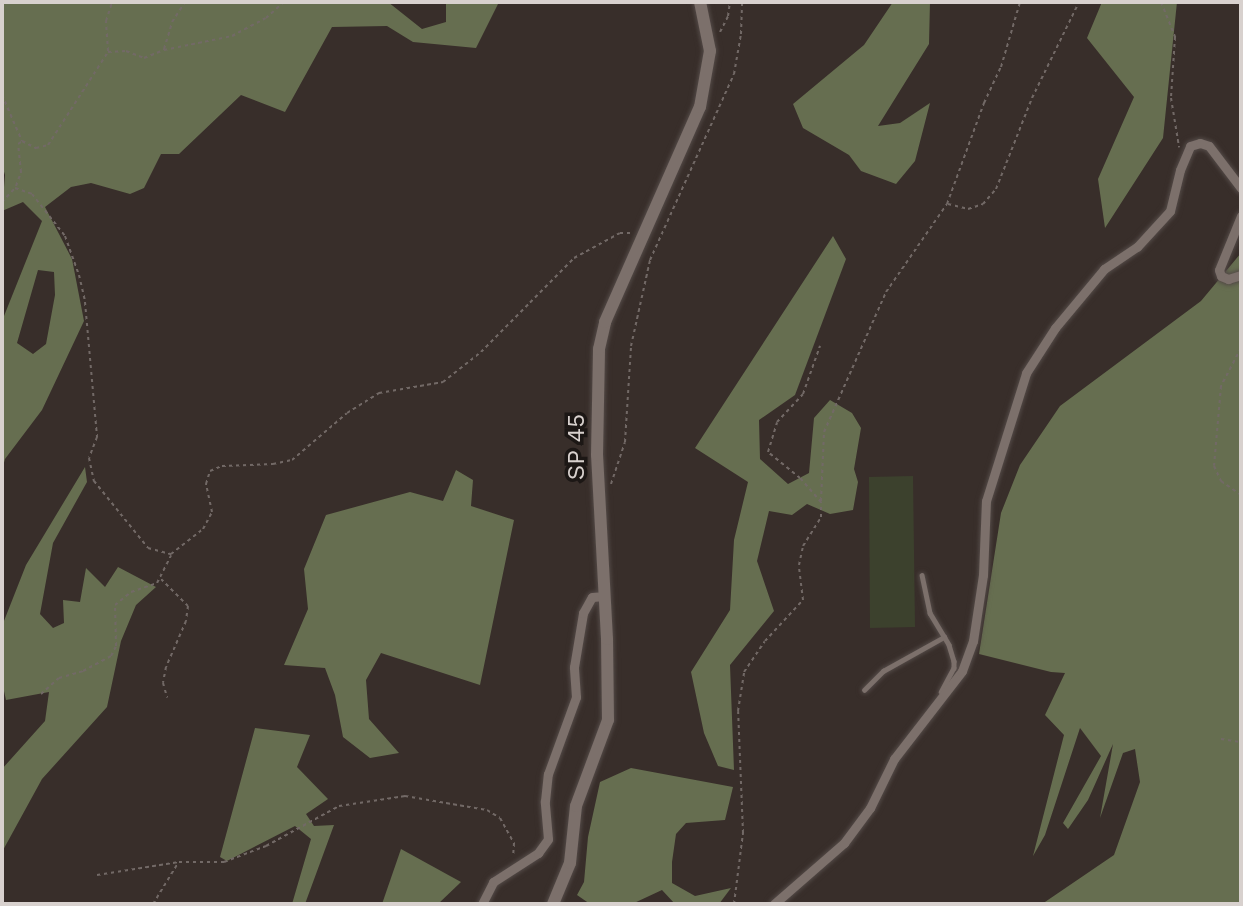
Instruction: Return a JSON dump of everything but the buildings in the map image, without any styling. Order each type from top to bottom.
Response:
[{"type":"street","name":"SP 45","points":[[553,904],[570,863],[576,806],[608,720],[605,596],[597,455],[599,349],[605,322],[700,107],[707,77],[709,42],[700,2]]},
{"type":"street","points":[[774,904],[844,843],[870,807],[894,760],[936,709],[962,671],[973,641],[983,575],[986,501],[1027,373],[1055,328],[1104,269],[1137,247],[1170,211],[1184,156],[1190,146],[1200,143],[1209,146],[1241,188]]},
{"type":"street","points":[[1241,216],[1219,270],[1221,276],[1228,279],[1241,275]]},
{"type":"street","points":[[482,904],[493,882],[538,853],[548,839],[545,801],[548,774],[576,697],[574,667],[583,613],[592,597],[605,596]]},
{"type":"lane","points":[[922,575],[930,613],[953,653],[954,668],[937,698],[936,709]]},
{"type":"lane","points":[[864,690],[883,671],[944,637]]},
{"type":"path","points":[[2,95],[22,141],[36,148],[48,145],[108,52],[106,22],[113,2]]},
{"type":"path","points":[[164,50],[172,22],[185,2]]},
{"type":"path","points":[[108,52],[125,51],[144,58],[164,50],[232,36],[266,18],[284,2]]},
{"type":"path","points":[[709,42],[725,26],[730,2]]},
{"type":"path","points":[[600,509],[625,442],[631,346],[650,260],[734,74],[740,46],[742,2]]},
{"type":"path","points":[[734,904],[743,833],[738,711],[744,672],[765,641],[803,600],[799,565],[803,546],[821,517],[824,432],[886,292],[947,204],[984,103],[1001,67],[1020,2]]},
{"type":"path","points":[[947,204],[968,209],[983,204],[996,189],[1032,97],[1079,2]]},
{"type":"path","points":[[1161,2],[1175,37],[1171,98],[1179,149],[1184,156]]},
{"type":"path","points":[[2,16],[2,33]]},
{"type":"path","points":[[2,202],[15,188],[21,172],[18,144],[22,141]]},
{"type":"path","points":[[15,188],[32,194],[59,226],[79,275],[94,392],[97,437],[89,458],[94,481],[109,495],[127,524],[148,548],[171,554]]},
{"type":"path","points":[[41,694],[60,678],[83,671],[111,656],[116,646],[116,605],[119,599],[161,578],[171,554],[203,529],[212,512],[206,484],[210,471],[222,466],[273,464],[292,460],[347,413],[379,393],[443,382],[481,352],[574,258],[620,233],[641,237]]},
{"type":"path","points":[[820,346],[803,394],[777,422],[768,452],[800,478],[821,502]]},
{"type":"path","points":[[1241,348],[1221,386],[1214,466],[1221,481],[1241,495]]},
{"type":"path","points":[[161,578],[188,606],[186,621],[163,683],[167,697]]},
{"type":"path","points":[[1221,739],[1241,742]]},
{"type":"path","points":[[97,875],[179,862],[223,862],[266,846],[338,806],[368,799],[405,796],[487,810],[500,818],[514,843],[515,851],[510,861]]},
{"type":"path","points":[[153,904],[179,862]]},
{"type":"green space","points":[[2,2],[388,2],[422,29],[446,22],[446,2],[499,2],[476,48],[413,42],[387,26],[332,27],[285,112],[241,95],[179,154],[161,154],[144,188],[130,194],[91,183],[71,187],[45,207],[72,259],[84,321],[42,410],[5,459],[2,470],[2,321],[42,221],[23,202],[2,211],[5,175],[2,165]],"holes":[[[38,270],[54,272],[55,295],[46,344],[33,354],[17,343]]]},
{"type":"green space","points":[[893,2],[930,2],[929,44],[878,126],[900,123],[930,103],[915,161],[896,184],[861,171],[849,155],[803,128],[793,104],[864,45]]},
{"type":"green space","points":[[1102,2],[1177,2],[1163,138],[1105,228],[1098,179],[1134,97],[1087,38]]},
{"type":"green space","points":[[833,236],[846,259],[795,395],[759,420],[760,459],[788,484],[809,473],[814,418],[830,400],[852,413],[861,428],[854,469],[858,482],[853,510],[830,514],[807,504],[792,515],[769,511],[757,561],[774,611],[730,665],[734,770],[718,766],[704,733],[691,672],[730,610],[734,540],[748,482],[695,448]]},
{"type":"green space","points":[[1241,253],[1241,904],[1042,904],[1114,855],[1140,782],[1135,749],[1123,753],[1100,818],[1113,744],[1088,800],[1068,829],[1063,823],[1101,756],[1080,728],[1045,835],[1033,856],[1064,735],[1045,715],[1065,673],[979,654],[1001,513],[1020,465],[1060,406],[1201,301]]},
{"type":"green space","points":[[85,467],[87,482],[53,543],[40,614],[53,628],[64,623],[63,600],[80,602],[86,568],[105,587],[118,567],[156,587],[136,605],[121,641],[107,707],[42,779],[2,852],[2,769],[45,721],[49,692],[6,700],[2,682],[2,626],[26,565]]},
{"type":"green space","points":[[456,470],[473,480],[471,506],[514,520],[480,685],[381,653],[366,680],[369,719],[399,753],[370,758],[343,737],[335,695],[325,668],[284,665],[308,609],[304,569],[326,515],[410,492],[443,501]]},
{"type":"green space","points":[[913,476],[915,627],[870,628],[869,477]]},
{"type":"green space","points":[[255,728],[310,735],[297,767],[328,799],[306,814],[314,826],[334,825],[305,904],[292,904],[311,839],[295,826],[227,861],[220,857]]},
{"type":"green space","points":[[631,768],[733,787],[725,820],[686,823],[676,834],[672,862],[672,883],[695,896],[731,888],[719,904],[675,904],[662,890],[632,904],[590,904],[577,895],[584,882],[588,837],[600,782]]},
{"type":"green space","points":[[401,849],[461,882],[438,904],[382,904]]}]
